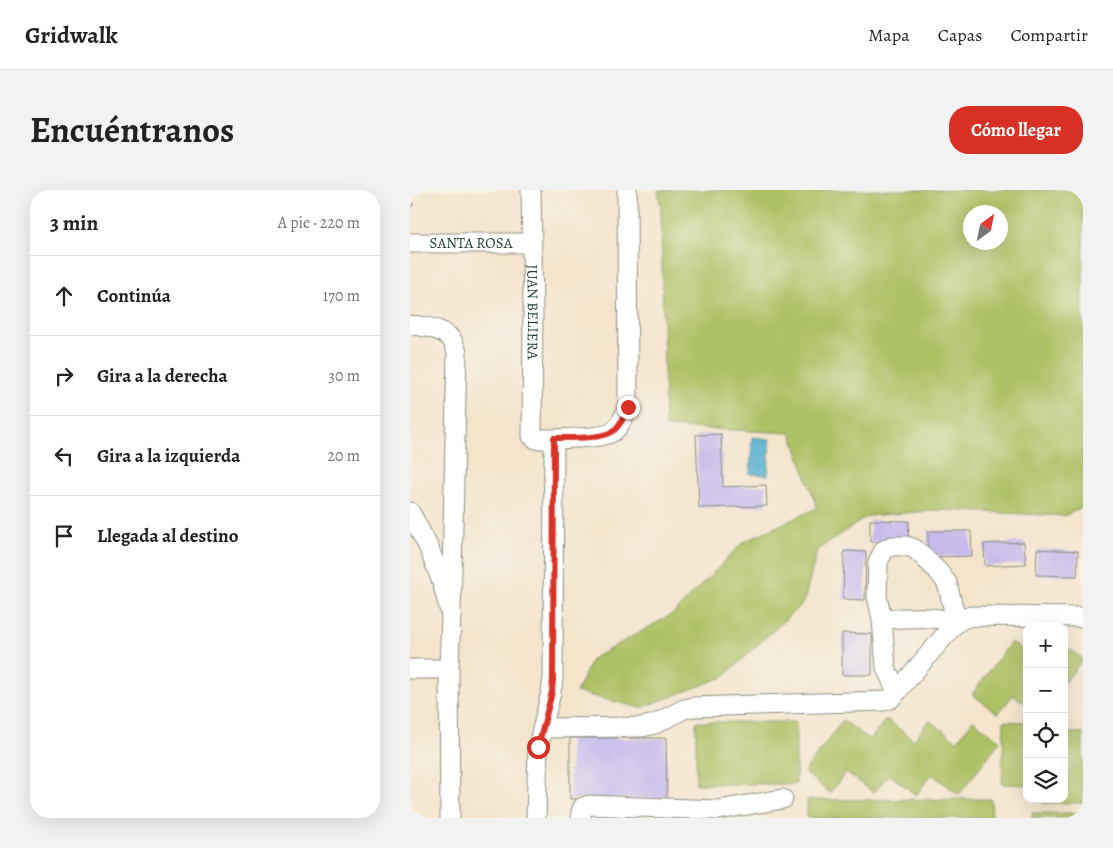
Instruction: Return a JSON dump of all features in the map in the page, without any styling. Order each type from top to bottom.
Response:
[{"type":"street","name":"JUAN BELIERA","points":[[531,190],[533,311],[532,436],[536,439],[554,438]]},
{"type":"street","points":[[536,818],[538,747],[552,692],[553,679],[554,438],[606,436],[620,424],[628,407],[627,190]]},
{"type":"street","name":"SANTA ROSA","points":[[410,243],[531,243]]},
{"type":"street","points":[[410,325],[420,325],[446,334],[453,341],[457,352],[449,669],[450,818]]},
{"type":"street","points":[[410,512],[428,546],[442,582],[451,615]]},
{"type":"street","points":[[897,692],[886,668],[882,619],[877,596],[878,562],[884,550],[892,546],[906,546],[915,549],[938,571],[947,583],[957,622]]},
{"type":"street","points":[[543,728],[642,727],[655,724],[684,709],[694,707],[883,701],[897,692],[960,620],[971,616],[1083,617]]},
{"type":"street","points":[[882,619],[933,618],[957,622]]},
{"type":"street","points":[[410,669],[449,669]]},
{"type":"street","points":[[581,818],[583,807],[589,806],[718,810],[782,799]]},
{"type":"green space","points":[[658,190],[1083,190],[1083,507],[1064,516],[942,510],[868,516],[817,550],[804,602],[723,677],[641,708],[576,692],[592,659],[674,613],[743,542],[817,508],[791,433],[665,427],[661,209]]},
{"type":"green space","points":[[1011,642],[1023,650],[1023,702],[1013,695],[998,714],[972,694]]},
{"type":"green space","points":[[1068,648],[1083,659],[1068,678]]},
{"type":"green space","points":[[886,719],[914,740],[929,720],[957,741],[973,720],[1000,741],[959,795],[932,774],[916,795],[889,774],[874,793],[846,772],[830,793],[804,772],[843,720],[870,740]]},
{"type":"green space","points":[[1004,721],[1023,722],[1023,785],[1002,784]]},
{"type":"green space","points":[[696,722],[796,722],[796,784],[696,784]]},
{"type":"green space","points":[[1068,733],[1083,733],[1083,803],[1068,803]]},
{"type":"green space","points":[[991,799],[992,818],[807,818],[807,800]]},
{"type":"green space","points":[[1032,813],[1083,813],[1083,818],[1032,818]]},
{"type":"water","points":[[752,437],[770,439],[768,475],[750,474]]},
{"type":"building","points":[[411,191],[413,206],[410,206]]},
{"type":"building","points":[[721,434],[723,487],[766,485],[767,506],[699,508],[696,435]]},
{"type":"building","points":[[870,520],[909,521],[908,543],[870,542]]},
{"type":"building","points":[[928,531],[971,531],[972,556],[928,557]]},
{"type":"building","points":[[1024,542],[1026,564],[985,566],[984,544]]},
{"type":"building","points":[[1037,549],[1078,551],[1077,576],[1036,575]]},
{"type":"building","points":[[844,551],[866,552],[865,600],[843,599]]},
{"type":"building","points":[[842,633],[872,634],[872,675],[842,675]]},
{"type":"building","points":[[570,738],[666,738],[667,798],[570,799]]},
{"type":"route","points":[[538,747],[552,692],[553,679],[554,438],[606,436],[620,424],[628,407]]}]
